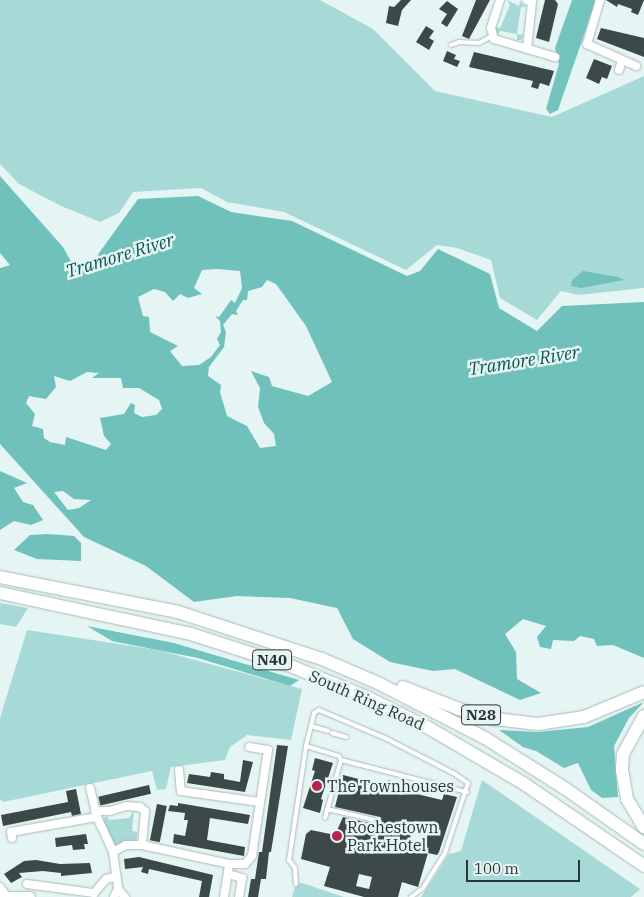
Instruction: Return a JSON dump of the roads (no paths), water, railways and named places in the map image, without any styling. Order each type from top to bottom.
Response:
[{"type":"highway","name":"South Ring Road","points":[[0,577],[178,612],[322,659],[378,683],[485,738],[566,789],[644,844]]},
{"type":"highway","name":"South Ring Road","points":[[0,593],[191,634],[293,667],[427,727],[523,782],[644,866]]},
{"type":"highway","name":"N28","points":[[322,659],[383,679],[459,709],[516,723],[559,722],[584,717],[644,692]]},
{"type":"highway","points":[[644,716],[626,748],[622,770],[627,799],[644,827]]},
{"type":"highway","points":[[523,782],[644,875]]},
{"type":"main road","points":[[1,897],[30,897]]},
{"type":"street","points":[[500,0],[491,28],[492,36],[556,57]]},
{"type":"street","points":[[600,0],[588,44],[636,66]]},
{"type":"street","points":[[527,49],[531,1]]},
{"type":"street","points":[[618,70],[622,60]]},
{"type":"street","points":[[113,852],[126,845],[142,845],[230,864],[245,864],[252,856],[268,750],[249,747]]},
{"type":"street","points":[[179,770],[181,790],[259,802]]},
{"type":"street","points":[[90,788],[96,814],[113,852],[118,889],[114,897]]},
{"type":"street","points":[[12,838],[11,832],[140,807],[145,811],[142,845]]},
{"type":"street","points":[[224,897],[230,864]]},
{"type":"street","points":[[228,874],[242,878],[239,897]]},
{"type":"street","points":[[27,884],[79,893],[94,893],[106,879],[117,876]]},
{"type":"street","points":[[0,887],[7,897]]},
{"type":"street","points":[[118,889],[125,897]]},
{"type":"lane","points":[[451,45],[459,42],[479,43],[492,36]]},
{"type":"lane","points":[[296,884],[295,868],[289,860],[306,746],[314,713],[319,710],[351,722],[461,777],[468,783],[467,792],[446,853],[423,888],[411,897]]},
{"type":"lane","points":[[311,726],[346,737]]},
{"type":"lane","points":[[306,746],[339,756],[341,760],[467,792]]},
{"type":"lane","points":[[325,818],[341,760]]},
{"type":"lane","points":[[327,808],[378,822]]},
{"type":"water","name":"Tramore River","points":[[0,176],[63,247],[72,263],[89,267],[138,199],[198,196],[231,212],[292,221],[407,276],[420,271],[438,249],[490,274],[499,308],[537,331],[562,306],[644,302],[644,658],[613,645],[597,646],[594,639],[580,636],[574,641],[553,640],[551,649],[540,647],[537,637],[546,626],[523,619],[505,634],[516,652],[517,679],[541,693],[520,700],[455,669],[433,671],[390,662],[353,639],[337,608],[290,598],[237,596],[194,602],[146,566],[84,537],[0,444],[0,268],[10,265],[0,253]],"holes":[[[202,270],[240,271],[242,288],[235,303],[231,300],[219,317],[215,316],[220,321],[221,332],[217,339],[220,345],[211,357],[199,365],[182,366],[170,351],[178,346],[150,332],[149,317],[143,316],[138,297],[154,289],[165,292],[173,301],[180,294],[188,298],[202,294],[194,288]],[[267,280],[276,284],[306,326],[332,382],[308,396],[272,386],[269,377],[251,371],[260,388],[258,407],[264,423],[274,434],[276,446],[260,448],[247,426],[227,416],[220,392],[221,385],[208,376],[209,367],[224,347],[226,332],[223,325],[232,314],[238,315],[236,311],[243,300],[247,300],[248,291],[262,287]],[[87,372],[99,373],[92,378],[121,378],[123,388],[139,388],[159,400],[162,409],[156,415],[142,417],[134,413],[135,405],[131,403],[124,414],[100,418],[104,436],[111,444],[106,450],[66,437],[65,445],[50,442],[44,438],[43,429],[32,426],[35,414],[26,403],[29,396],[46,399],[56,387],[54,376],[70,381]],[[63,491],[74,499],[91,500],[79,508],[68,510],[54,492]]]},
{"type":"water","points":[[583,271],[618,277],[624,280],[581,288],[571,286],[572,280]]},
{"type":"water","points":[[0,471],[27,483],[14,488],[23,502],[33,505],[43,520],[31,525],[14,521],[0,530]]},
{"type":"water","points":[[30,535],[74,536],[81,543],[81,561],[37,559],[14,550]]},
{"type":"place","name":"The Townhouses","points":[[317,786]]},
{"type":"place","name":"Rochestown Park Hotel","points":[[337,836]]}]
